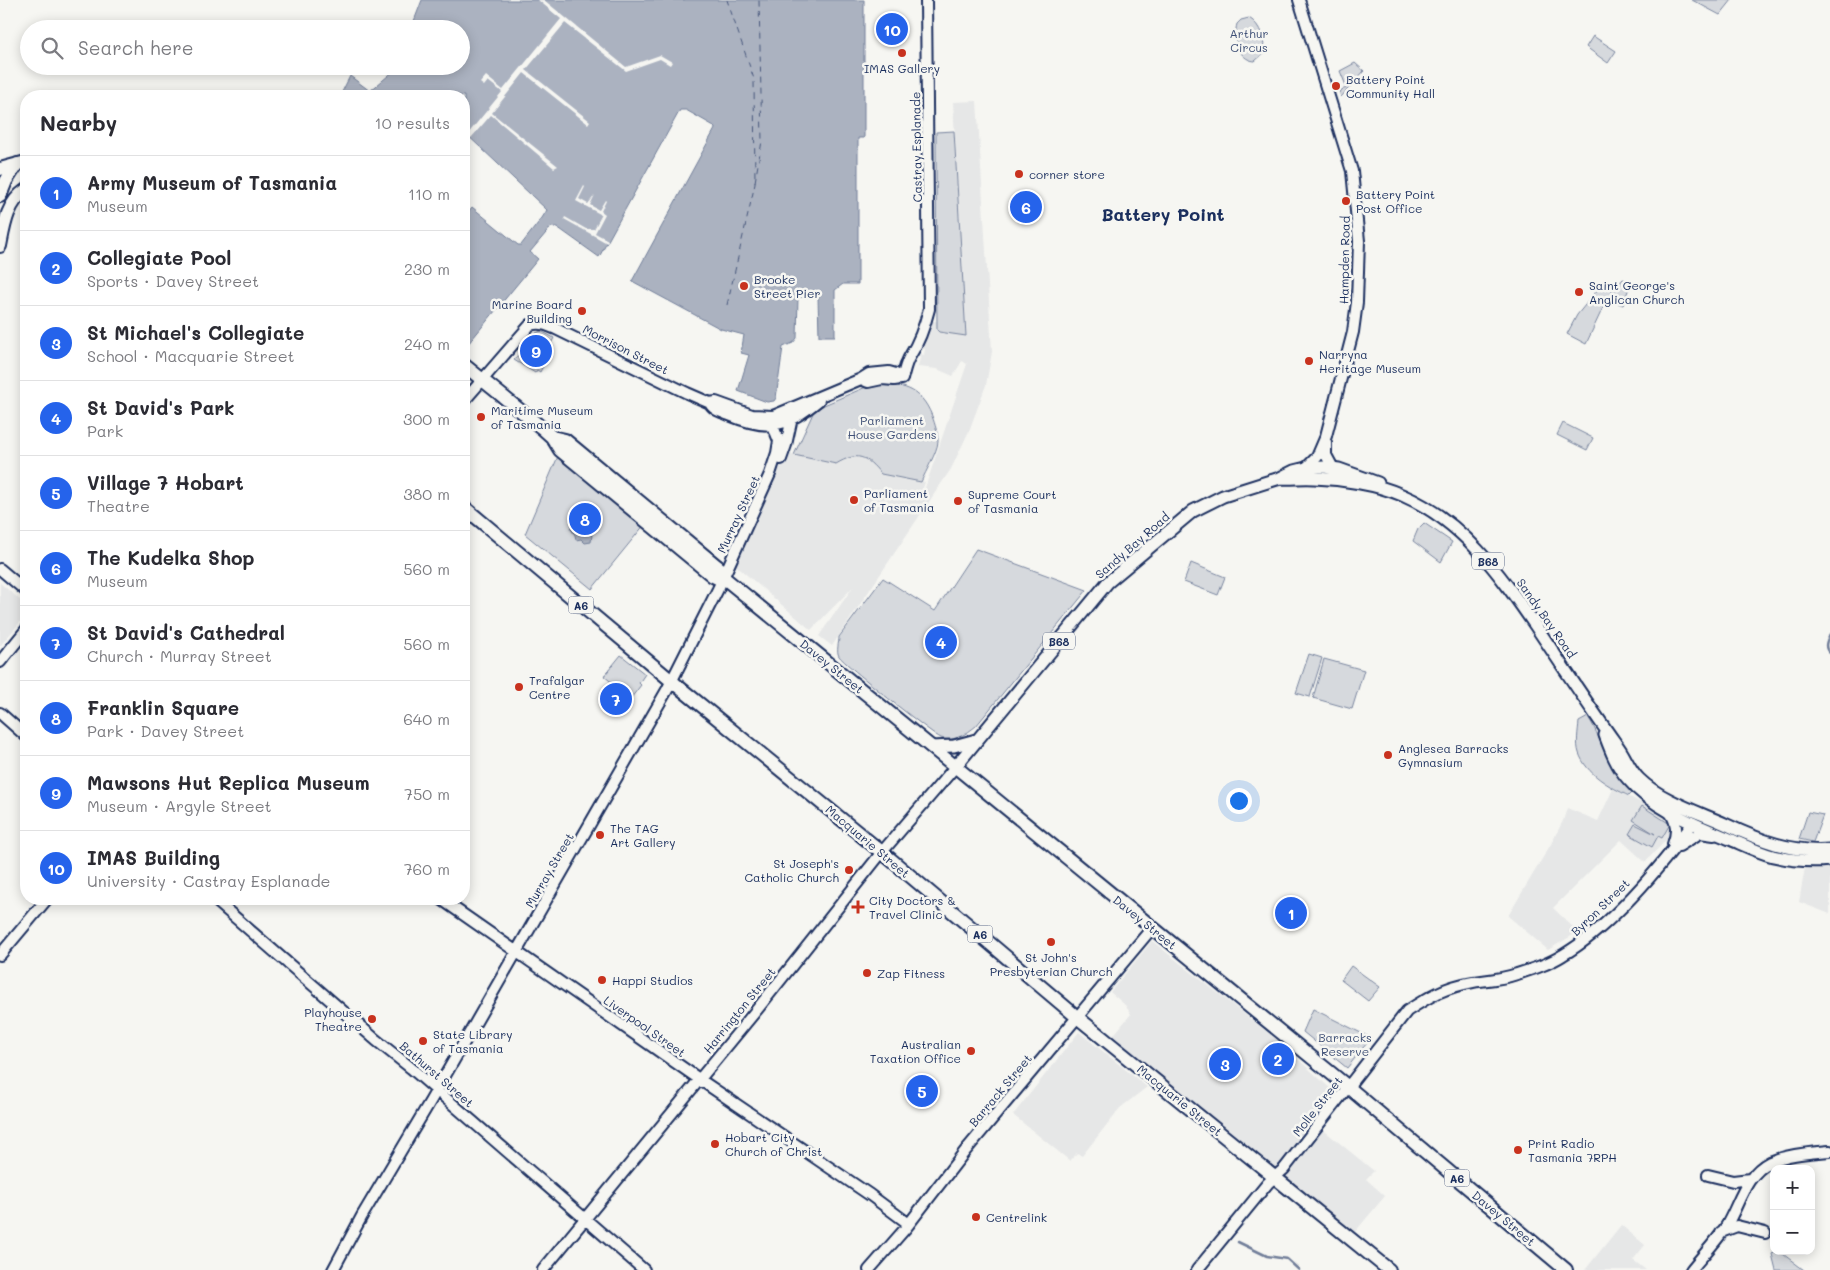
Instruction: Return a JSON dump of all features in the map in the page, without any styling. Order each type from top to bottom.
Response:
[{"type":"highway","points":[[0,170],[20,164]]},
{"type":"highway","points":[[1,190],[20,166]]},
{"type":"highway","points":[[1,190],[20,189]]},
{"type":"highway","points":[[0,246],[9,210],[20,195]]},
{"type":"highway","name":"Davey Street","points":[[470,370],[552,437],[560,450],[713,576],[717,578],[723,577],[931,746],[1348,1087],[1566,1270]]},
{"type":"highway","name":"Macquarie Street","points":[[470,512],[672,681],[882,852],[1077,1018],[1389,1270]]},
{"type":"main road","name":"Sandy Bay Road","points":[[955,767],[1108,582],[1130,562],[1200,507],[1223,496],[1280,478],[1294,470],[1333,468],[1374,480],[1388,489],[1425,506],[1464,534],[1483,555],[1528,615],[1639,779],[1683,807],[1770,844],[1786,853],[1830,860]]},
{"type":"main road","points":[[1348,471],[1353,482]]},
{"type":"main road","name":"Sandy Bay Road","points":[[1280,478],[1311,478],[1353,482],[1388,489]]},
{"type":"main road","name":"Sandy Bay Road","points":[[1600,722],[1620,769],[1627,778],[1643,794],[1692,823],[1772,855],[1830,850]]},
{"type":"main road","points":[[931,746],[954,746],[976,740]]},
{"type":"main road","points":[[1692,823],[1700,813]]},
{"type":"street","name":"Castray Esplanade","points":[[902,378],[909,356],[908,350],[929,294],[926,0]]},
{"type":"street","name":"Hampden Road","points":[[1300,0],[1348,153],[1358,218],[1359,241],[1358,292],[1353,332],[1326,436],[1317,457],[1306,468]]},
{"type":"street","name":"Morrison Street","points":[[482,380],[530,325],[536,323],[548,325],[687,394],[759,417],[793,413]]},
{"type":"street","name":"Morrison Street","points":[[710,402],[714,408],[746,422],[769,425],[793,413],[813,398],[869,374],[882,372],[896,374],[902,378]]},
{"type":"street","points":[[470,394],[482,380]]},
{"type":"street","name":"Murray Street","points":[[770,474],[783,456],[793,413]]},
{"type":"street","name":"Murray Street","points":[[334,1270],[365,1212],[672,681],[723,577],[770,474],[779,445],[778,436],[769,425]]},
{"type":"street","name":"Hampden Road","points":[[1326,436],[1326,455],[1333,468]]},
{"type":"street","points":[[0,569],[20,586]]},
{"type":"street","points":[[0,662],[20,637]]},
{"type":"street","points":[[0,713],[20,731]]},
{"type":"street","name":"Harrington Street","points":[[543,1270],[882,852],[955,767]]},
{"type":"street","points":[[1667,809],[1676,823],[1677,833],[1669,854]]},
{"type":"street","name":"Byron Street","points":[[1472,982],[1498,980],[1515,975],[1561,956],[1579,945],[1601,926],[1669,854],[1692,823]]},
{"type":"street","points":[[1669,854],[1700,833],[1728,838]]},
{"type":"street","points":[[0,955],[42,905]]},
{"type":"street","name":"Bathurst Street","points":[[221,905],[644,1270]]},
{"type":"street","name":"Liverpool Street","points":[[450,905],[699,1079],[870,1195],[909,1224]]},
{"type":"street","name":"Barrack Street","points":[[869,1270],[909,1224],[960,1157],[1152,928]]},
{"type":"street","name":"Molle Street","points":[[1197,1270],[1252,1202],[1284,1169],[1407,1011],[1435,993],[1472,982]]},
{"type":"street","points":[[1691,1270],[1721,1232],[1750,1179],[1763,1166],[1777,1159],[1830,1151]]},
{"type":"street","points":[[1708,1175],[1733,1181],[1750,1179]]},
{"type":"street","points":[[1721,1232],[1737,1226],[1765,1232]]},
{"type":"shaded area","points":[[422,0],[864,0],[864,138],[858,138],[858,284],[843,284],[835,290],[835,336],[819,336],[818,297],[798,297],[797,338],[793,343],[783,347],[776,398],[774,401],[767,402],[738,391],[749,355],[741,353],[744,335],[721,329],[632,281],[715,129],[714,126],[686,110],[680,110],[599,257],[557,227],[551,227],[530,252],[538,259],[470,342],[470,210],[472,207],[518,245],[521,245],[547,210],[470,138],[470,90],[371,90],[389,75],[470,75],[470,20],[414,20]]},
{"type":"shaded area","points":[[350,76],[369,90],[343,90]]},
{"type":"shaded area","points":[[977,101],[992,352],[986,385],[969,431],[951,469],[832,646],[819,636],[853,587],[811,630],[734,564],[768,485],[782,465],[787,453],[836,464],[847,458],[860,457],[871,462],[881,474],[925,482],[923,488],[925,488],[967,364],[962,361],[953,376],[937,369],[918,367],[921,354],[924,355],[925,349],[918,349],[932,321],[938,321],[937,330],[966,335],[953,102]]},
{"type":"shaded area","points":[[574,523],[582,527],[587,526],[587,531],[592,535],[591,542],[585,543],[581,539],[576,540],[570,528]]},
{"type":"shaded area","points":[[0,583],[20,600],[20,622],[0,646]]},
{"type":"shaded area","points":[[1613,789],[1667,818],[1672,826],[1670,836],[1645,862],[1621,840],[1553,908],[1578,932],[1548,950],[1508,916],[1551,844],[1563,821],[1567,808],[1598,821]]},
{"type":"shaded area","points":[[1808,850],[1830,850],[1830,914],[1799,902]]},
{"type":"shaded area","points":[[1152,941],[1276,1039],[1332,1090],[1310,1119],[1374,1171],[1366,1179],[1385,1196],[1354,1233],[1112,1037],[1131,1014],[1125,1005],[1110,992]]},
{"type":"shaded area","points":[[1079,1032],[1147,1087],[1120,1108],[1082,1156],[1077,1153],[1070,1161],[1013,1115]]},
{"type":"shaded area","points":[[1621,1225],[1645,1245],[1633,1260],[1646,1270],[1585,1270]]},
{"type":"green space","points":[[1692,0],[1732,0],[1720,15]]},
{"type":"green space","name":"Arthur Circus","points":[[1249,18],[1257,25],[1263,39],[1263,54],[1255,61],[1244,57],[1236,42],[1237,24],[1241,20]]},
{"type":"green space","points":[[1593,36],[1616,51],[1608,63],[1586,47]]},
{"type":"green space","points":[[1355,63],[1364,71],[1341,97],[1341,90],[1347,88],[1340,71]]},
{"type":"green space","points":[[954,131],[966,336],[939,332],[937,330],[936,132]]},
{"type":"green space","points":[[1623,279],[1631,282],[1623,305],[1607,299],[1586,344],[1567,334],[1577,315],[1603,283],[1613,291]]},
{"type":"green space","points":[[541,331],[554,338],[541,362],[544,364],[540,372],[537,370],[535,373],[514,360],[536,333]]},
{"type":"green space","name":"Parliament House Gardens","points":[[873,384],[893,385],[909,389],[922,398],[932,416],[938,442],[934,456],[921,482],[881,474],[871,463],[861,457],[850,458],[836,464],[794,455],[814,411]]},
{"type":"green space","points":[[1563,423],[1593,438],[1587,450],[1557,435]]},
{"type":"green space","points":[[559,454],[645,524],[592,589],[525,534]]},
{"type":"green space","points":[[1424,523],[1452,542],[1441,562],[1413,541],[1418,529]]},
{"type":"green space","points":[[976,549],[1087,590],[976,726],[960,736],[946,739],[941,738],[922,725],[844,661],[838,654],[839,637],[883,578],[935,611]]},
{"type":"green space","points":[[1191,563],[1225,577],[1218,595],[1184,582]]},
{"type":"green space","points":[[1309,654],[1322,658],[1310,697],[1296,693]]},
{"type":"green space","points":[[621,655],[645,674],[639,683],[641,685],[631,698],[604,676]]},
{"type":"green space","points":[[1324,659],[1364,670],[1352,709],[1313,698]]},
{"type":"green space","points":[[1588,717],[1611,764],[1633,792],[1629,796],[1600,779],[1582,761],[1578,746],[1579,722]]},
{"type":"green space","points":[[1642,806],[1670,824],[1662,838],[1658,836],[1652,847],[1629,834],[1635,824],[1655,834],[1633,820]]},
{"type":"green space","points":[[1808,812],[1823,815],[1813,842],[1799,839]]},
{"type":"green space","points":[[1351,966],[1380,987],[1368,1001],[1341,980]]},
{"type":"green space","name":"Barracks Reserve","points":[[1313,1009],[1371,1038],[1347,1068],[1303,1032]]},
{"type":"green space","points":[[1772,1255],[1784,1255],[1804,1270],[1776,1270]]},
{"type":"pier","points":[[538,0],[544,0],[626,67],[660,55],[672,62],[670,65],[660,59],[626,71],[565,23],[526,70],[590,121],[588,124],[524,73],[492,113],[558,166],[554,168],[491,115],[470,137],[470,131],[502,92],[488,81],[484,86],[480,83],[486,76],[503,90],[561,19]]},
{"type":"pier","points":[[584,186],[579,199],[588,204],[595,195],[590,205],[599,210],[606,201],[601,211],[605,214],[595,233],[608,240],[607,243],[564,219],[565,217],[586,229],[594,229],[601,216],[600,214],[576,201]]},
{"type":"waterway","points":[[1830,634],[1826,646],[1830,653]]},
{"type":"waterway","points":[[1238,1242],[1267,1256],[1287,1259],[1299,1270]]},
{"type":"ferry route","points":[[727,0],[754,79],[755,184],[727,305]]},
{"type":"ferry route","points":[[755,182],[762,141],[759,0]]},
{"type":"place","name":"IMAS Building","points":[[892,29]]},
{"type":"place","name":"IMAS Gallery","points":[[902,53]]},
{"type":"place","name":"Battery Point Community Hall","points":[[1336,86]]},
{"type":"place","name":"corner store","points":[[1019,174]]},
{"type":"place","name":"Battery Point Post Office","points":[[1346,201]]},
{"type":"place","name":"The Kudelka Shop","points":[[1026,207]]},
{"type":"place","name":"Brooke Street Pier","points":[[744,286]]},
{"type":"place","name":"Saint George's Anglican Church","points":[[1579,292]]},
{"type":"place","name":"Marine Board Building","points":[[582,311]]},
{"type":"place","name":"Mawsons Hut Replica Museum","points":[[536,351]]},
{"type":"place","name":"Narryna Heritage Museum","points":[[1309,361]]},
{"type":"place","name":"Maritime Museum of Tasmania","points":[[481,417]]},
{"type":"place","name":"Parliament of Tasmania","points":[[854,500]]},
{"type":"place","name":"Supreme Court of Tasmania","points":[[958,501]]},
{"type":"place","name":"Franklin Square","points":[[585,519]]},
{"type":"place","name":"St David's Park","points":[[941,642]]},
{"type":"place","name":"Trafalgar Centre","points":[[519,687]]},
{"type":"place","name":"St David's Cathedral","points":[[616,699]]},
{"type":"place","name":"Anglesea Barracks Gymnasium","points":[[1388,755]]},
{"type":"place","name":"The TAG Art Gallery","points":[[600,835]]},
{"type":"place","name":"St Joseph's Catholic Church","points":[[849,870]]},
{"type":"place","name":"City Doctors & Travel Clinic","points":[[858,907]]},
{"type":"place","name":"Army Museum of Tasmania","points":[[1291,913]]},
{"type":"place","name":"St John's Presbyterian Church","points":[[1051,942]]},
{"type":"place","name":"Zap Fitness","points":[[867,973]]},
{"type":"place","name":"Happi Studios","points":[[602,980]]},
{"type":"place","name":"Playhouse Theatre","points":[[372,1019]]},
{"type":"place","name":"State Library of Tasmania","points":[[423,1041]]},
{"type":"place","name":"Australian Taxation Office","points":[[971,1051]]},
{"type":"place","name":"Collegiate Pool","points":[[1278,1059]]},
{"type":"place","name":"St Michael's Collegiate","points":[[1225,1064]]},
{"type":"place","name":"Village 7 Hobart","points":[[922,1091]]},
{"type":"place","name":"Hobart City Church of Christ","points":[[715,1144]]},
{"type":"place","name":"Print Radio Tasmania 7RPH","points":[[1518,1150]]},
{"type":"place","name":"Centrelink","points":[[976,1217]]},
{"type":"district","name":"Battery Point","points":[[1163,214]]}]
